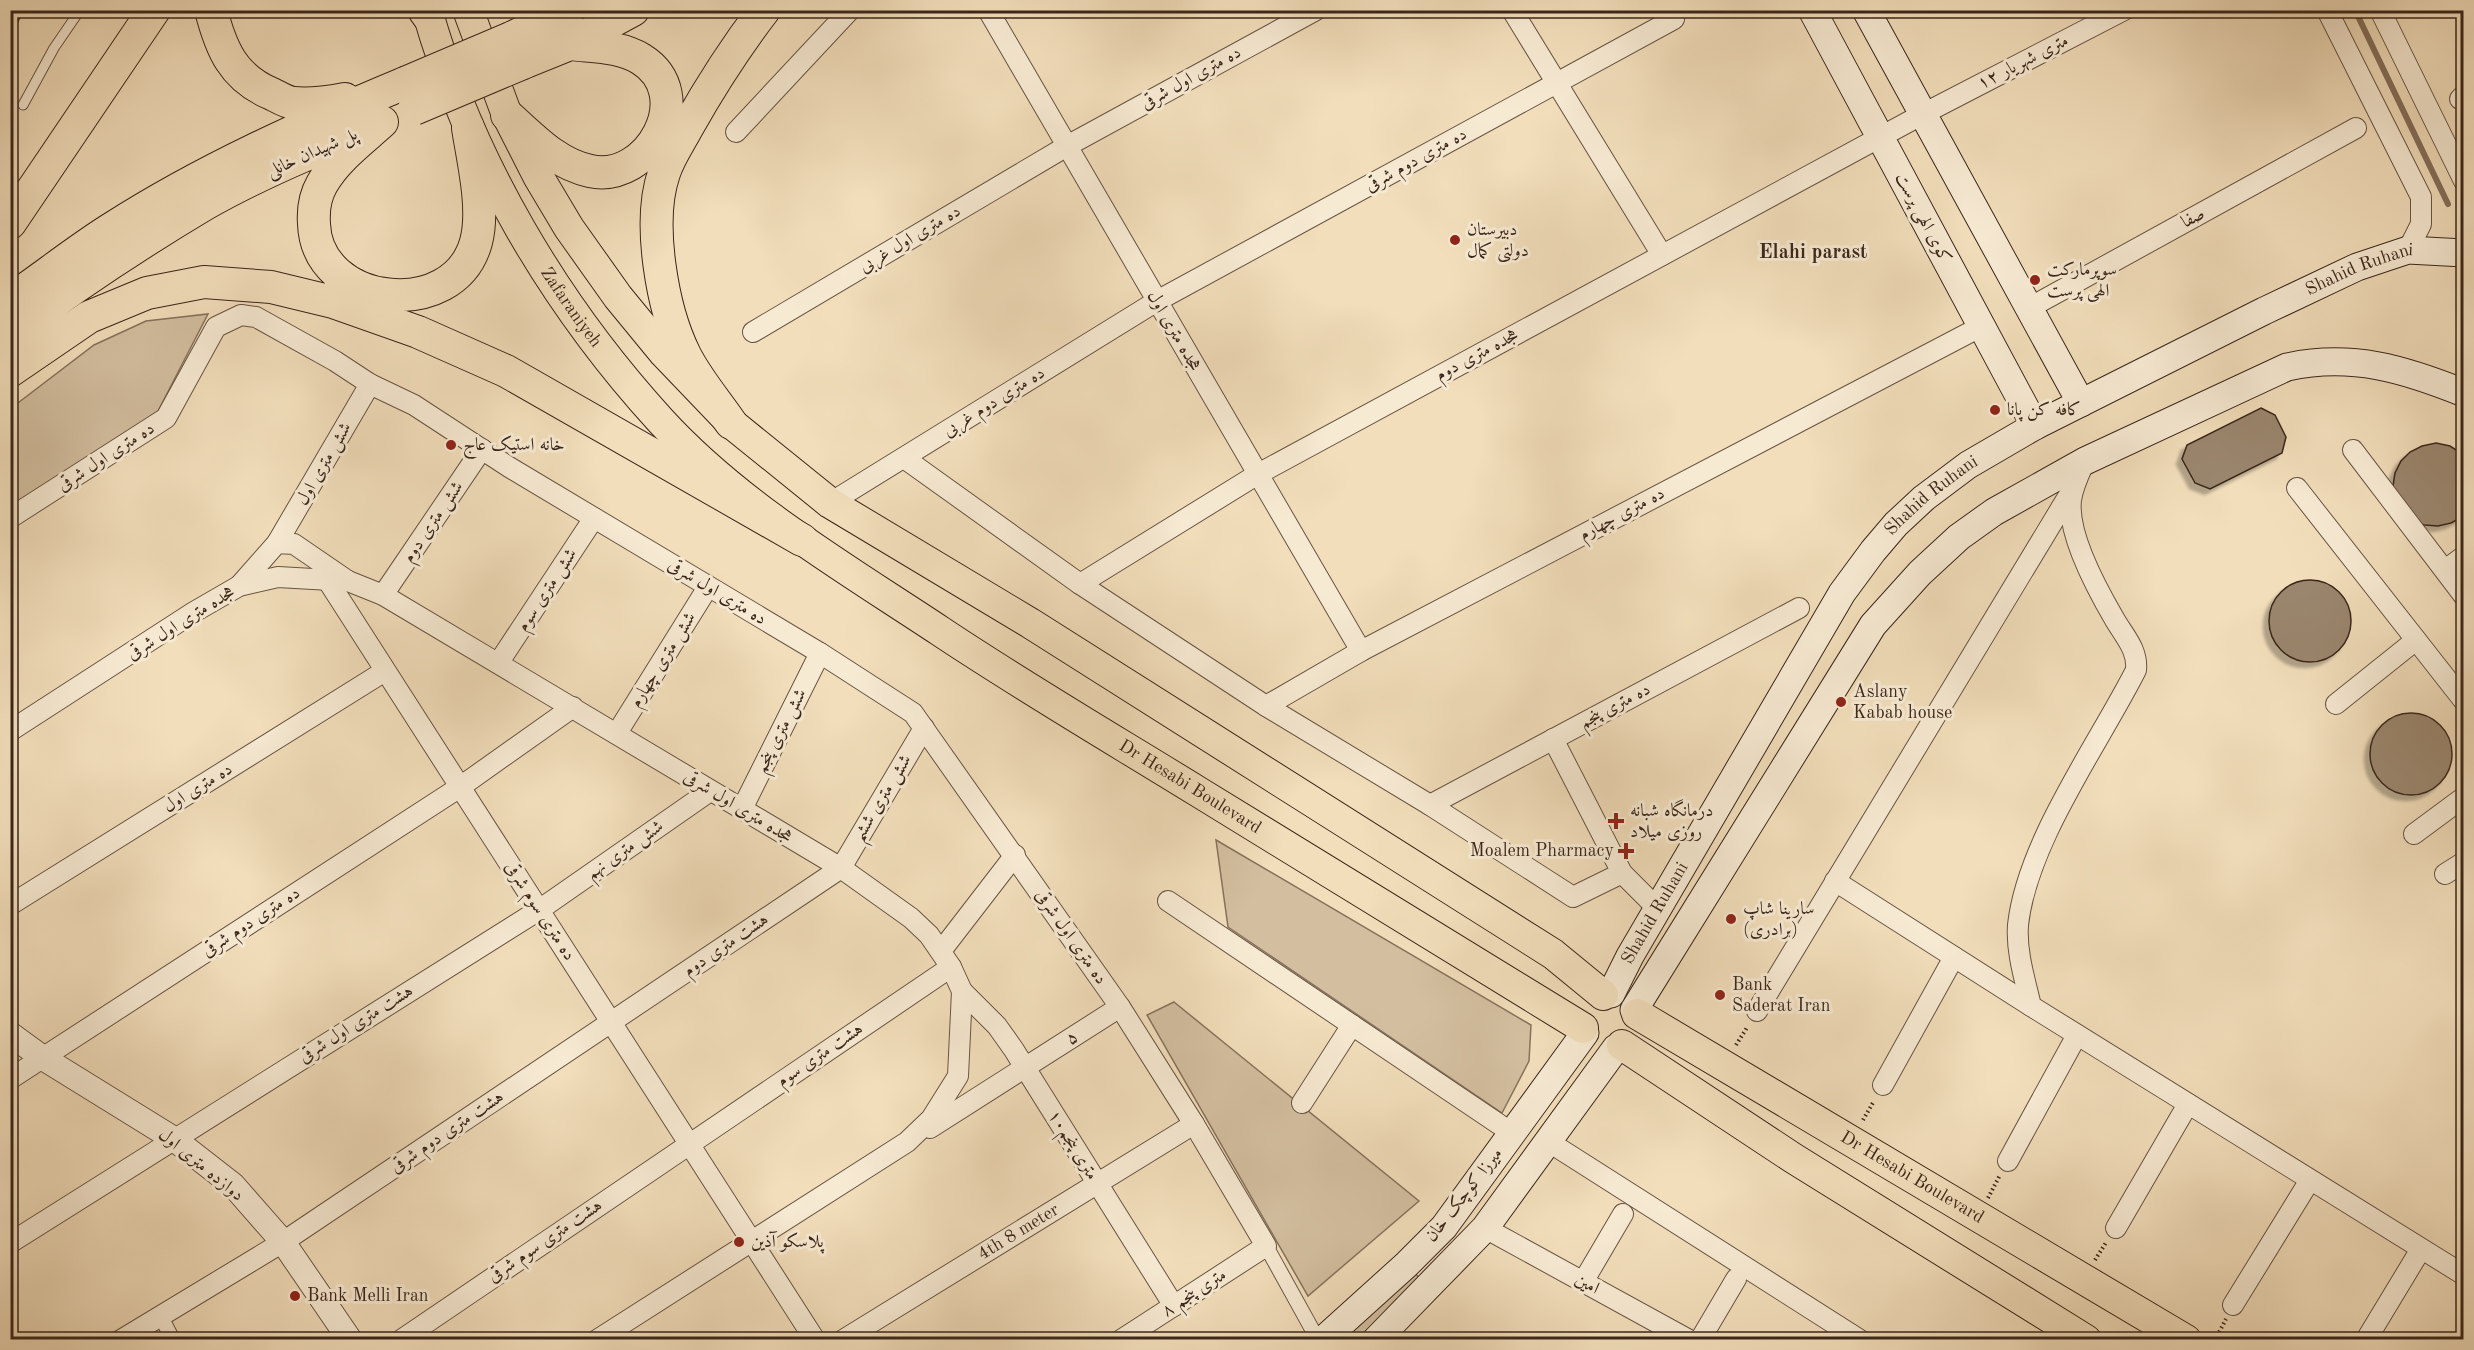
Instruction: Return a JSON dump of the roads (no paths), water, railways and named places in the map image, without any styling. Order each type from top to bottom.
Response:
[{"type":"highway","points":[[10,223],[154,10]]},
{"type":"highway","points":[[211,10],[219,41],[234,67],[258,88],[292,103],[395,102]]},
{"type":"highway","name":"پل شهیدان خانلی","points":[[517,51],[569,10]]},
{"type":"highway","name":"پل شهیدان خانلی","points":[[10,334],[59,297],[123,254],[206,204],[395,102],[517,51],[570,44],[633,10]]},
{"type":"highway","points":[[731,423],[685,356],[672,323],[661,278],[657,225],[663,173],[735,48],[764,10]]},
{"type":"highway","points":[[507,115],[546,149],[569,165],[593,172],[619,170],[642,157],[660,132],[668,105],[663,81],[642,60],[618,49],[570,44]]},
{"type":"highway","points":[[395,102],[335,165],[321,186],[313,209],[314,233],[322,256],[339,274],[359,287],[376,294],[397,296],[422,293],[446,283],[464,266],[476,242],[478,207],[468,128]]},
{"type":"highway","name":"پل شهیدان خانلی","points":[[10,300],[109,230],[194,180],[304,126],[395,102]]},
{"type":"highway","points":[[10,371],[89,318],[147,293],[204,282],[271,287],[333,302],[418,332],[506,371],[802,540]]},
{"type":"main road","points":[[468,10],[507,115],[538,176],[568,228],[618,297],[664,352],[731,423],[830,503]]},
{"type":"main road","name":"کوی الهی پرست","points":[[1812,10],[2035,426]]},
{"type":"main road","points":[[1866,10],[2081,403]]},
{"type":"main road","name":"Zafaraniyeh","points":[[427,13],[468,128],[502,196],[581,323],[663,423],[741,494],[802,540]]},
{"type":"main road","name":"Shahid Ruhani","points":[[1622,1003],[1630,956],[1842,593],[1896,524],[1924,498],[1968,465],[2035,426],[2357,267],[2408,250],[2463,253]]},
{"type":"main road","name":"Shahid Ruhani","points":[[1622,1003],[1873,625],[1920,573],[1959,537],[1994,512],[2080,473],[2287,368],[2313,362],[2341,360],[2384,366],[2430,379],[2463,393]]},
{"type":"main road","name":"Dr Hesabi Boulevard","points":[[830,503],[1030,623],[1533,941],[1622,1003],[1723,1066],[2186,1340]]},
{"type":"main road","name":"Dr Hesabi Boulevard","points":[[802,540],[996,668],[1584,1030]]},
{"type":"main road","points":[[1619,1046],[1631,1038],[1636,1030],[1622,1003],[1592,1000],[1583,1016],[1584,1030],[1598,1046],[1619,1046],[1793,1158],[2086,1340]]},
{"type":"main road","name":"میرزا کوچک خان","points":[[1320,1340],[1408,1263],[1444,1227],[1584,1030]]},
{"type":"main road","name":"میرزا کوچک خان","points":[[1376,1340],[1477,1236],[1619,1046]]},
{"type":"main road","points":[[1444,1227],[1477,1236]]},
{"type":"main road","points":[[1408,1263],[1431,1285]]},
{"type":"street","points":[[736,132],[850,10]]},
{"type":"street","name":"هجده متری اول","points":[[988,10],[1361,651]]},
{"type":"street","name":"ده متری اول شرقی","points":[[1067,146],[1316,10]]},
{"type":"street","points":[[1512,10],[1662,255]]},
{"type":"street","name":"۱۲ متری شهریار","points":[[1880,138],[2124,10]]},
{"type":"street","points":[[2327,10],[2421,197],[2421,224],[2408,250]]},
{"type":"street","points":[[2380,10],[2463,181]]},
{"type":"street","name":"ده متری دوم شرقی","points":[[1157,301],[1674,19]]},
{"type":"street","name":"صفا","points":[[2030,308],[2356,128]]},
{"type":"street","name":"هجده متری دوم","points":[[1080,584],[1258,474],[1880,138]]},
{"type":"street","name":"ده متری اول غربی","points":[[753,332],[1067,146]]},
{"type":"street","name":"ده متری دوم غربی","points":[[830,503],[1157,301]]},
{"type":"street","name":"ده متری اول شرقی","points":[[10,518],[166,418],[216,327],[241,315],[256,317],[335,361],[370,384],[414,405],[594,518],[820,653],[912,713],[1015,855],[1120,1007],[1194,1124],[1266,1245]]},
{"type":"street","name":"ده متری چهارم","points":[[1266,706],[1361,651],[1982,326]]},
{"type":"street","name":"شش متری اول","points":[[239,586],[277,543],[370,384]]},
{"type":"street","name":"شش متری دوم","points":[[384,595],[482,449]]},
{"type":"street","points":[[2353,450],[2463,596]]},
{"type":"street","points":[[904,458],[1080,584],[1266,706],[1430,805],[1573,897],[1622,873]]},
{"type":"street","points":[[1757,1011],[2080,473]]},
{"type":"street","points":[[2031,1006],[2019,957],[2018,926],[2031,869],[2063,802],[2136,670],[2137,658],[2080,551],[2071,503],[2080,473]]},
{"type":"street","points":[[2297,488],[2463,701]]},
{"type":"street","name":"شش متری سوم","points":[[499,662],[594,518]]},
{"type":"street","points":[[277,543],[294,544],[348,581]]},
{"type":"street","points":[[2445,570],[2463,556]]},
{"type":"street","name":"هجده متری اول شرقی","points":[[10,731],[194,612],[239,586],[278,577],[348,581],[384,595],[499,662],[841,868],[911,918],[946,959],[962,991],[958,1076],[931,1119],[907,1143],[597,1340]]},
{"type":"street","name":"ده متری سوم شرقی","points":[[328,581],[815,1340]]},
{"type":"street","name":"شش متری چهارم","points":[[617,734],[708,587]]},
{"type":"street","name":"ده متری پنجم","points":[[1430,805],[1800,608]]},
{"type":"street","points":[[2336,704],[2416,640]]},
{"type":"street","name":"شش متری پنجم","points":[[742,809],[820,653]]},
{"type":"street","name":"ده متری اول","points":[[10,905],[386,671]]},
{"type":"street","name":"ده متری دوم شرقی","points":[[43,1058],[460,787],[573,707]]},
{"type":"street","name":"شش متری ششم","points":[[841,868],[924,728]]},
{"type":"street","points":[[1553,740],[1622,873],[1658,909]]},
{"type":"street","name":"شش متری نهم","points":[[539,910],[710,791]]},
{"type":"street","points":[[2414,834],[2463,797]]},
{"type":"street","name":"هشت متری سوم","points":[[689,1143],[946,959],[1015,855]]},
{"type":"street","points":[[2445,874],[2463,862]]},
{"type":"street","name":"هشت متری دوم","points":[[611,1022],[841,868]]},
{"type":"street","points":[[1835,881],[2463,1275]]},
{"type":"street","points":[[1168,901],[1512,1133]]},
{"type":"street","name":"هشت متری اول شرقی","points":[[10,1243],[539,910]]},
{"type":"street","points":[[1883,1085],[1954,957]]},
{"type":"street","name":"۱۰متری پنجم","points":[[962,991],[998,1026],[1174,1306]]},
{"type":"street","name":"۵","points":[[907,1143],[1120,1007]]},
{"type":"street","name":"هشت متری دوم شرقی","points":[[121,1340],[283,1242],[611,1022]]},
{"type":"street","points":[[1302,1103],[1352,1025]]},
{"type":"street","name":"دوازده متری اول","points":[[10,1034],[43,1058],[174,1139],[233,1185],[283,1242],[350,1340]]},
{"type":"street","points":[[2008,1161],[2078,1035]]},
{"type":"street","points":[[10,1079],[43,1058]]},
{"type":"street","points":[[2116,1228],[2188,1104]]},
{"type":"street","name":"4th 8 meter","points":[[843,1340],[1194,1124]]},
{"type":"street","points":[[1549,1142],[1854,1338]]},
{"type":"street","name":"هشت متری سوم شرقی","points":[[401,1340],[689,1143]]},
{"type":"street","points":[[2233,1305],[2310,1180]]},
{"type":"street","points":[[1583,1282],[1623,1214]]},
{"type":"street","name":"امین","points":[[1477,1236],[1583,1282],[1689,1340]]},
{"type":"street","points":[[1266,1245],[1320,1340]]},
{"type":"street","name":"۸ متری پنجم","points":[[1120,1340],[1266,1245]]},
{"type":"street","points":[[2366,1340],[2421,1249]]},
{"type":"street","points":[[1700,1340],[1736,1279]]},
{"type":"street","points":[[160,1315],[173,1340]]},
{"type":"lane","points":[[23,105],[54,48],[80,10]]},
{"type":"waterway","points":[[2355,10],[2448,204]]},
{"type":"place","name":"دبیرستان دولتی کمال","points":[[1455,240]]},
{"type":"place","name":"سوپرمارکت الهی پرست","points":[[2035,280]]},
{"type":"place","name":"کافه کن پانا","points":[[1995,410]]},
{"type":"place","name":"خانه استیک عاج","points":[[451,445]]},
{"type":"place","name":"Aslany Kabab house","points":[[1841,702]]},
{"type":"place","name":"درمانگاه شبانه روزی میلاد","points":[[1616,821]]},
{"type":"place","name":"Moalem Pharmacy","points":[[1626,851]]},
{"type":"place","name":"سارینا شاپ (برادری)","points":[[1731,919]]},
{"type":"place","name":"Bank Saderat Iran","points":[[1720,995]]},
{"type":"place","name":"پلاسکو آذین","points":[[739,1242]]},
{"type":"place","name":"Bank Melli Iran","points":[[295,1296]]},
{"type":"district","name":"Elahi parast","points":[[1813,253]]}]
